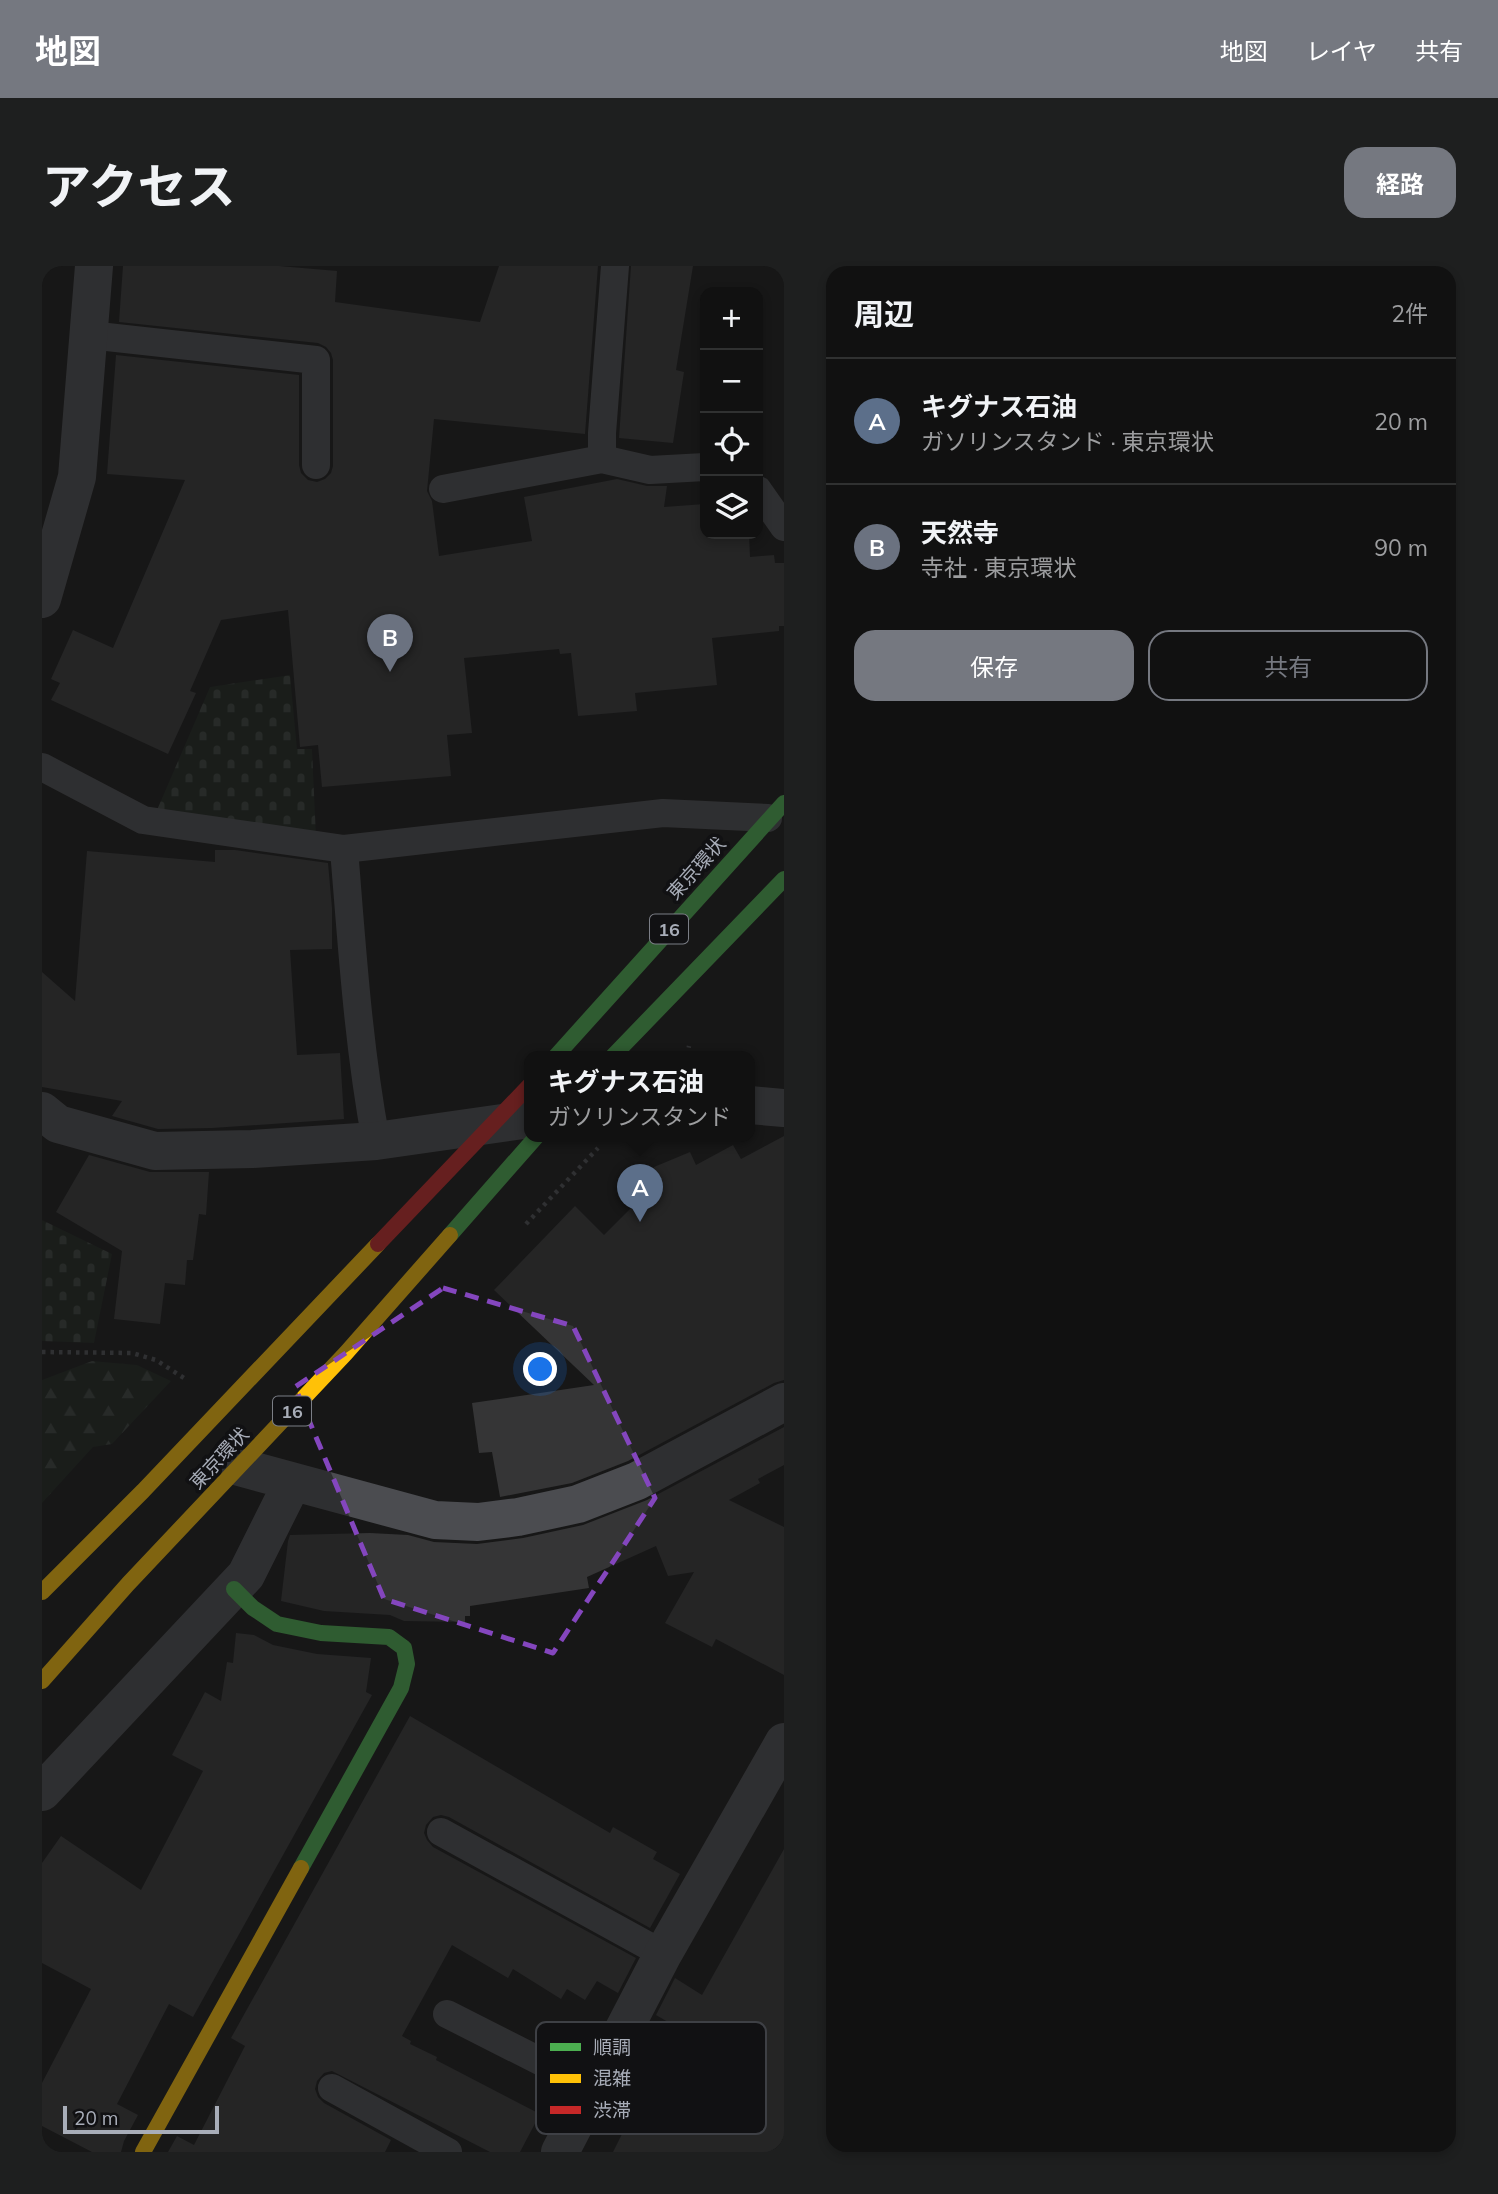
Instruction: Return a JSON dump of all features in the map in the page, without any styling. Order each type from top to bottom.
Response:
[{"type":"main road","name":"東京環状","points":[[560,1051],[776,810]]},
{"type":"main road","name":"16","points":[[617,1051],[784,879]]},
{"type":"main road","name":"東京環状","points":[[42,1592],[512,1121],[524,1097]]},
{"type":"main road","name":"東京環状","points":[[42,1681],[128,1584],[346,1353],[532,1142]]},
{"type":"main road","points":[[143,2152],[401,1688],[407,1664],[404,1648],[389,1637],[321,1633],[277,1624],[253,1608],[234,1589]]},
{"type":"street","points":[[42,599],[77,477],[94,266]]},
{"type":"street","points":[[755,1105],[784,1108]]},
{"type":"street","points":[[42,1111],[58,1124],[155,1151],[376,1142],[512,1121]]},
{"type":"street","points":[[239,1467],[435,1520],[478,1522],[579,1504],[637,1481],[784,1402]]},
{"type":"street","points":[[42,1792],[246,1575],[292,1483]]},
{"type":"street","points":[[627,2022],[663,1954],[784,1742]]},
{"type":"street","points":[[560,2152],[569,2134]]},
{"type":"lane","points":[[602,459],[615,266]]},
{"type":"lane","points":[[89,335],[316,360],[316,465]]},
{"type":"lane","points":[[443,489],[602,459],[650,470],[700,467]]},
{"type":"lane","points":[[763,497],[784,527]]},
{"type":"lane","points":[[42,767],[142,820],[344,849],[663,813],[776,810]]},
{"type":"lane","points":[[344,849],[356,1010],[376,1142]]},
{"type":"lane","points":[[441,1832],[663,1954]]},
{"type":"lane","points":[[447,2014],[536,2059]]},
{"type":"lane","points":[[332,2088],[448,2152]]},
{"type":"path","points":[[42,1352],[132,1353],[156,1360],[191,1382]]},
{"type":"highlighted area","points":[[443,1288],[573,1326],[655,1498],[553,1653],[384,1599],[295,1387]]},
{"type":"green space","points":[[290,675],[297,749],[312,749],[316,837],[157,810],[210,687]]},
{"type":"green space","points":[[42,1220],[112,1254],[94,1343],[42,1341]]},
{"type":"green space","points":[[92,1361],[137,1365],[171,1381],[112,1444],[93,1447],[42,1503],[42,1380]]},
{"type":"building","points":[[123,266],[279,266],[337,271],[335,302],[480,322],[499,266],[598,266],[585,434],[434,419],[427,491],[432,501],[439,556],[532,541],[524,497],[617,479],[647,486],[667,486],[664,507],[700,504],[700,539],[749,539],[750,557],[774,555],[775,563],[784,563],[784,626],[779,626],[779,631],[712,638],[717,685],[635,693],[637,711],[578,716],[571,653],[560,654],[559,649],[464,658],[472,733],[447,735],[451,776],[322,787],[318,745],[300,747],[288,610],[221,620],[190,691],[196,693],[168,754],[51,700],[60,683],[51,679],[73,630],[113,648],[185,480],[107,474],[116,355],[299,375],[299,465],[301,473],[308,480],[317,482],[331,473],[333,466],[333,360],[326,347],[318,343],[119,322]]},
{"type":"building","points":[[631,266],[693,266],[676,370],[684,372],[673,443],[619,438]]},
{"type":"building","points":[[215,850],[235,850],[328,863],[332,949],[290,950],[297,1055],[340,1053],[344,1119],[158,1129],[112,1116],[122,1101],[42,1087],[42,972],[75,1001],[87,851],[215,862]]},
{"type":"building","points":[[784,1136],[784,1380],[628,1461],[572,1483],[500,1497],[492,1452],[479,1453],[472,1403],[594,1385],[494,1290],[575,1206],[604,1235],[643,1196],[654,1167],[690,1152],[696,1165],[733,1145],[741,1159]]},
{"type":"building","points":[[89,1155],[150,1172],[209,1172],[206,1215],[199,1214],[193,1260],[187,1260],[185,1285],[165,1283],[160,1324],[114,1319],[122,1251],[56,1212]]},
{"type":"building","points":[[784,1427],[784,1465],[758,1479],[760,1483],[729,1500],[784,1527],[784,1675],[716,1639],[712,1647],[665,1623],[694,1572],[668,1576],[656,1546],[587,1577],[589,1588],[470,1606],[470,1616],[465,1616],[465,1622],[404,1621],[390,1615],[324,1611],[281,1601],[290,1535],[370,1533],[408,1535],[434,1542],[477,1544],[523,1538],[583,1525],[647,1500]]},
{"type":"building","points":[[236,1633],[254,1635],[273,1645],[317,1654],[371,1658],[366,1692],[372,1695],[193,2017],[169,2004],[117,2104],[138,2115],[121,2152],[92,2152],[42,2126],[42,2083],[91,1989],[42,1963],[42,1863],[61,1836],[141,1890],[203,1771],[172,1755],[205,1692],[221,1701],[227,1662],[233,1663]]},
{"type":"building","points":[[410,1716],[610,1833],[613,1827],[657,1852],[653,1859],[680,1874],[650,1928],[449,1817],[433,1817],[426,1825],[424,1833],[433,1847],[636,1958],[618,1993],[597,1981],[585,2000],[567,1989],[561,1999],[513,1969],[508,1978],[452,1945],[402,2036],[411,2041],[410,2044],[437,2057],[436,2060],[536,2112],[536,2122],[520,2152],[490,2152],[332,2071],[324,2073],[317,2081],[315,2089],[318,2097],[324,2103],[391,2140],[385,2152],[168,2152],[177,2136],[194,2145],[245,2046],[231,2038]]},
{"type":"building","points":[[784,1849],[784,2152],[613,2152],[622,2134],[766,2134],[766,2022],[668,2022],[656,2015],[675,1978],[702,1995]]},
{"type":"traffic: fast","points":[[561,1051],[784,803]]},
{"type":"traffic: fast","points":[[618,1051],[784,879]]},
{"type":"traffic: fast","points":[[450,1235],[532,1142]]},
{"type":"traffic: fast","points":[[234,1589],[253,1608],[277,1624],[321,1633],[389,1637],[404,1648],[407,1664],[401,1688],[301,1868]]},
{"type":"traffic: slow","points":[[42,1681],[128,1584],[346,1353],[450,1235]]},
{"type":"traffic: slow","points":[[42,1592],[143,1491],[378,1244]]},
{"type":"traffic: slow","points":[[143,2152],[301,1868]]},
{"type":"traffic: jam","points":[[378,1244],[524,1091]]},
{"type":"place","name":"天然寺","points":[[390,672]]},
{"type":"place","name":"キグナス石油","points":[[640,1222]]}]
